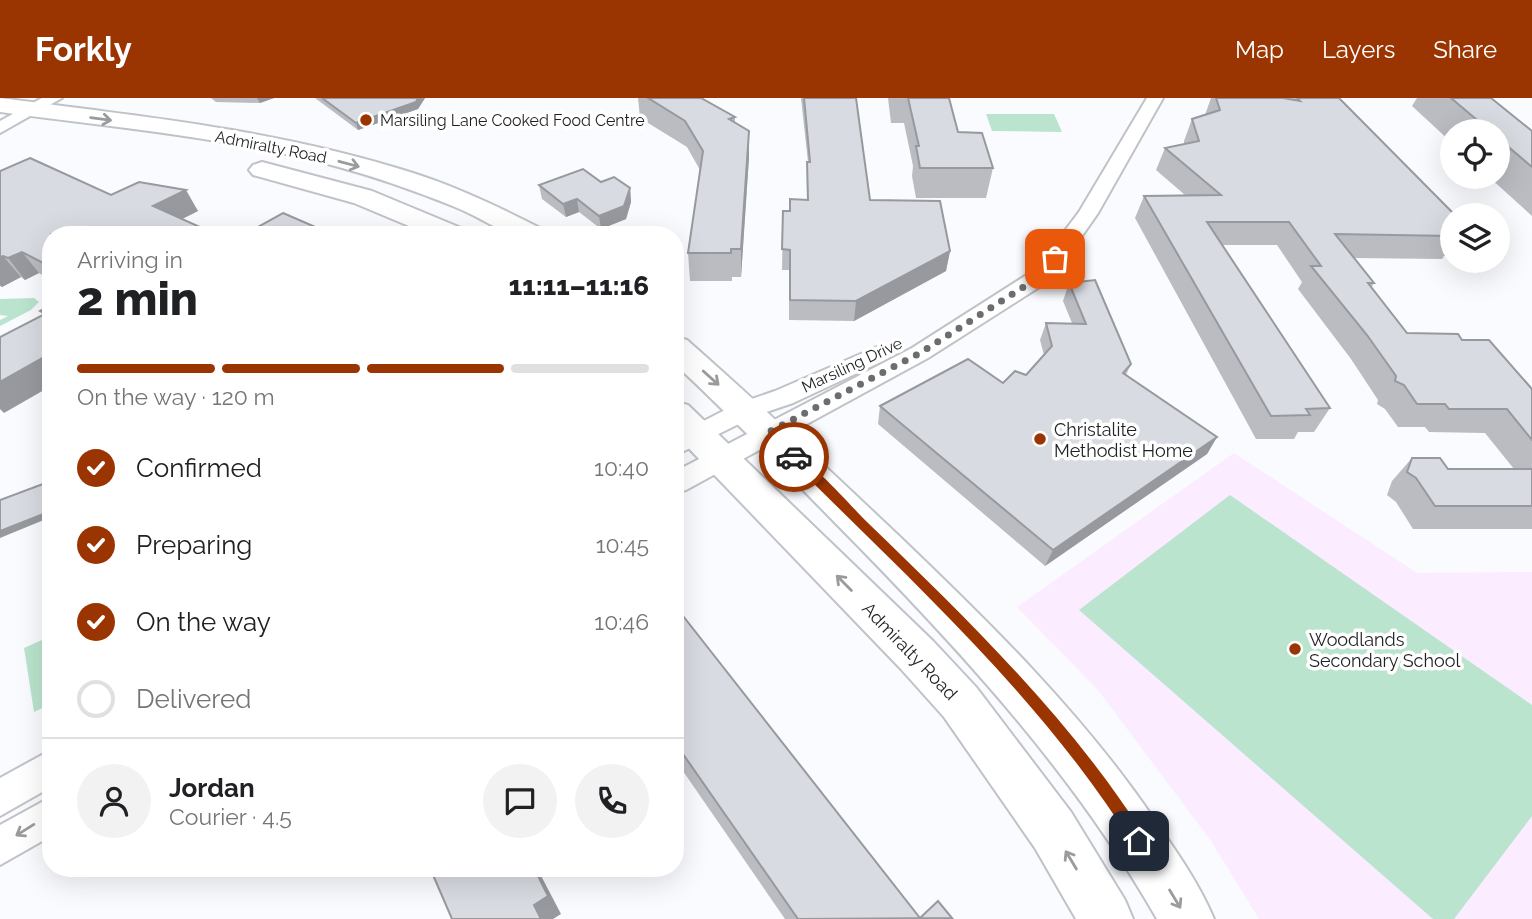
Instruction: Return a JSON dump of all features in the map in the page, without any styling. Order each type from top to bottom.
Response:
[{"type":"main road","name":"Admiralty Road","points":[[24,106],[235,139],[331,159],[435,189],[515,226]]},
{"type":"main road","points":[[0,130],[31,136]]},
{"type":"main road","name":"Admiralty Road","points":[[235,165],[296,177],[363,198],[431,226]]},
{"type":"main road","points":[[684,353],[757,421],[953,614],[1031,698],[1113,799],[1186,919]]},
{"type":"main road","name":"Admiralty Road","points":[[692,438],[917,655],[960,702],[1053,830],[1106,919]]},
{"type":"street","name":"Marsiling Drive","points":[[757,421],[784,397],[844,371],[970,307],[1024,268],[1049,239],[1091,179],[1141,98]]},
{"type":"street","name":"Marsiling Drive","points":[[684,460],[692,438],[757,421],[920,353],[1044,274],[1088,213],[1156,98]]},
{"type":"street","points":[[0,130],[24,106]]},
{"type":"street","points":[[0,798],[42,772]]},
{"type":"street","points":[[0,846],[42,820]]},
{"type":"shaded area","name":"Woodlands Secondary School","points":[[1234,453],[1417,573],[1532,572],[1532,919],[1259,919],[1211,841],[1098,690],[1017,607]]},
{"type":"green space","points":[[986,114],[1054,114],[1062,132],[992,131]]},
{"type":"green space","points":[[34,298],[39,302],[31,310],[0,326],[0,320],[8,316],[0,315],[0,299]]},
{"type":"green space","points":[[1230,495],[1532,705],[1532,816],[1454,919],[1433,919],[1079,610]]},
{"type":"green space","points":[[42,640],[42,708],[34,712],[24,648]]},
{"type":"building","name":"Marsiling Lane Cooked Food Centre","points":[[322,98],[418,98],[416,102],[356,123]]},
{"type":"building","points":[[648,98],[701,98],[735,117],[729,119],[749,131],[741,249],[731,249],[731,253],[688,253],[703,151],[685,121]]},
{"type":"building","points":[[804,98],[856,98],[870,200],[940,201],[950,251],[856,301],[790,300],[790,250],[782,249],[783,211],[790,211],[790,199],[808,200],[807,162],[810,162]]},
{"type":"building","points":[[908,98],[949,98],[958,132],[982,133],[993,168],[920,168],[916,146],[919,146]]},
{"type":"building","points":[[1216,98],[1283,98],[1300,101],[1297,98],[1339,98],[1443,203],[1440,203],[1440,236],[1335,234],[1374,283],[1368,283],[1407,333],[1458,334],[1462,340],[1489,340],[1532,389],[1532,440],[1507,409],[1449,409],[1445,404],[1417,404],[1404,385],[1395,381],[1396,376],[1367,335],[1311,266],[1321,266],[1289,222],[1207,222],[1330,408],[1306,409],[1310,415],[1271,416],[1144,196],[1221,195],[1165,148],[1199,141],[1192,119],[1220,110]]},
{"type":"building","points":[[1451,98],[1491,98],[1532,131],[1532,167],[1510,148],[1510,119],[1476,119]]},
{"type":"building","points":[[30,158],[111,195],[139,182],[186,190],[153,206],[198,226],[42,226],[42,262],[22,252],[8,258],[0,257],[0,171]]},
{"type":"building","points":[[583,169],[601,182],[614,177],[630,188],[624,206],[599,216],[577,199],[563,204],[539,185]]},
{"type":"building","points":[[283,213],[313,226],[259,226]]},
{"type":"building","name":"Christalite Methodist Home","points":[[1095,280],[1131,364],[1123,373],[1217,437],[1053,550],[880,406],[968,359],[1003,383],[1015,371],[1026,375],[1052,346],[1046,323],[1086,324],[1069,283]]},
{"type":"building","points":[[42,316],[42,358],[0,382],[0,337]]},
{"type":"building","points":[[1412,458],[1440,458],[1448,469],[1532,469],[1532,506],[1435,506],[1416,478],[1407,472]]},
{"type":"building","points":[[42,484],[42,515],[0,531],[0,500]]},
{"type":"building","points":[[684,617],[920,918],[938,901],[952,918],[798,919],[684,755]]},
{"type":"building","points":[[434,877],[538,877],[548,896],[534,905],[541,919],[452,919]]},
{"type":"way so far","points":[[794,457],[769,432],[920,353],[1044,274],[1055,259]]},
{"type":"place","name":"Marsiling Lane Cooked Food Centre","points":[[366,120]]},
{"type":"place","name":"Christalite Methodist Home","points":[[1040,439]]},
{"type":"place","name":"Woodlands Secondary School","points":[[1295,649]]},
{"type":"route","points":[[794,457],[953,614],[1031,698],[1113,799],[1139,841]]}]
